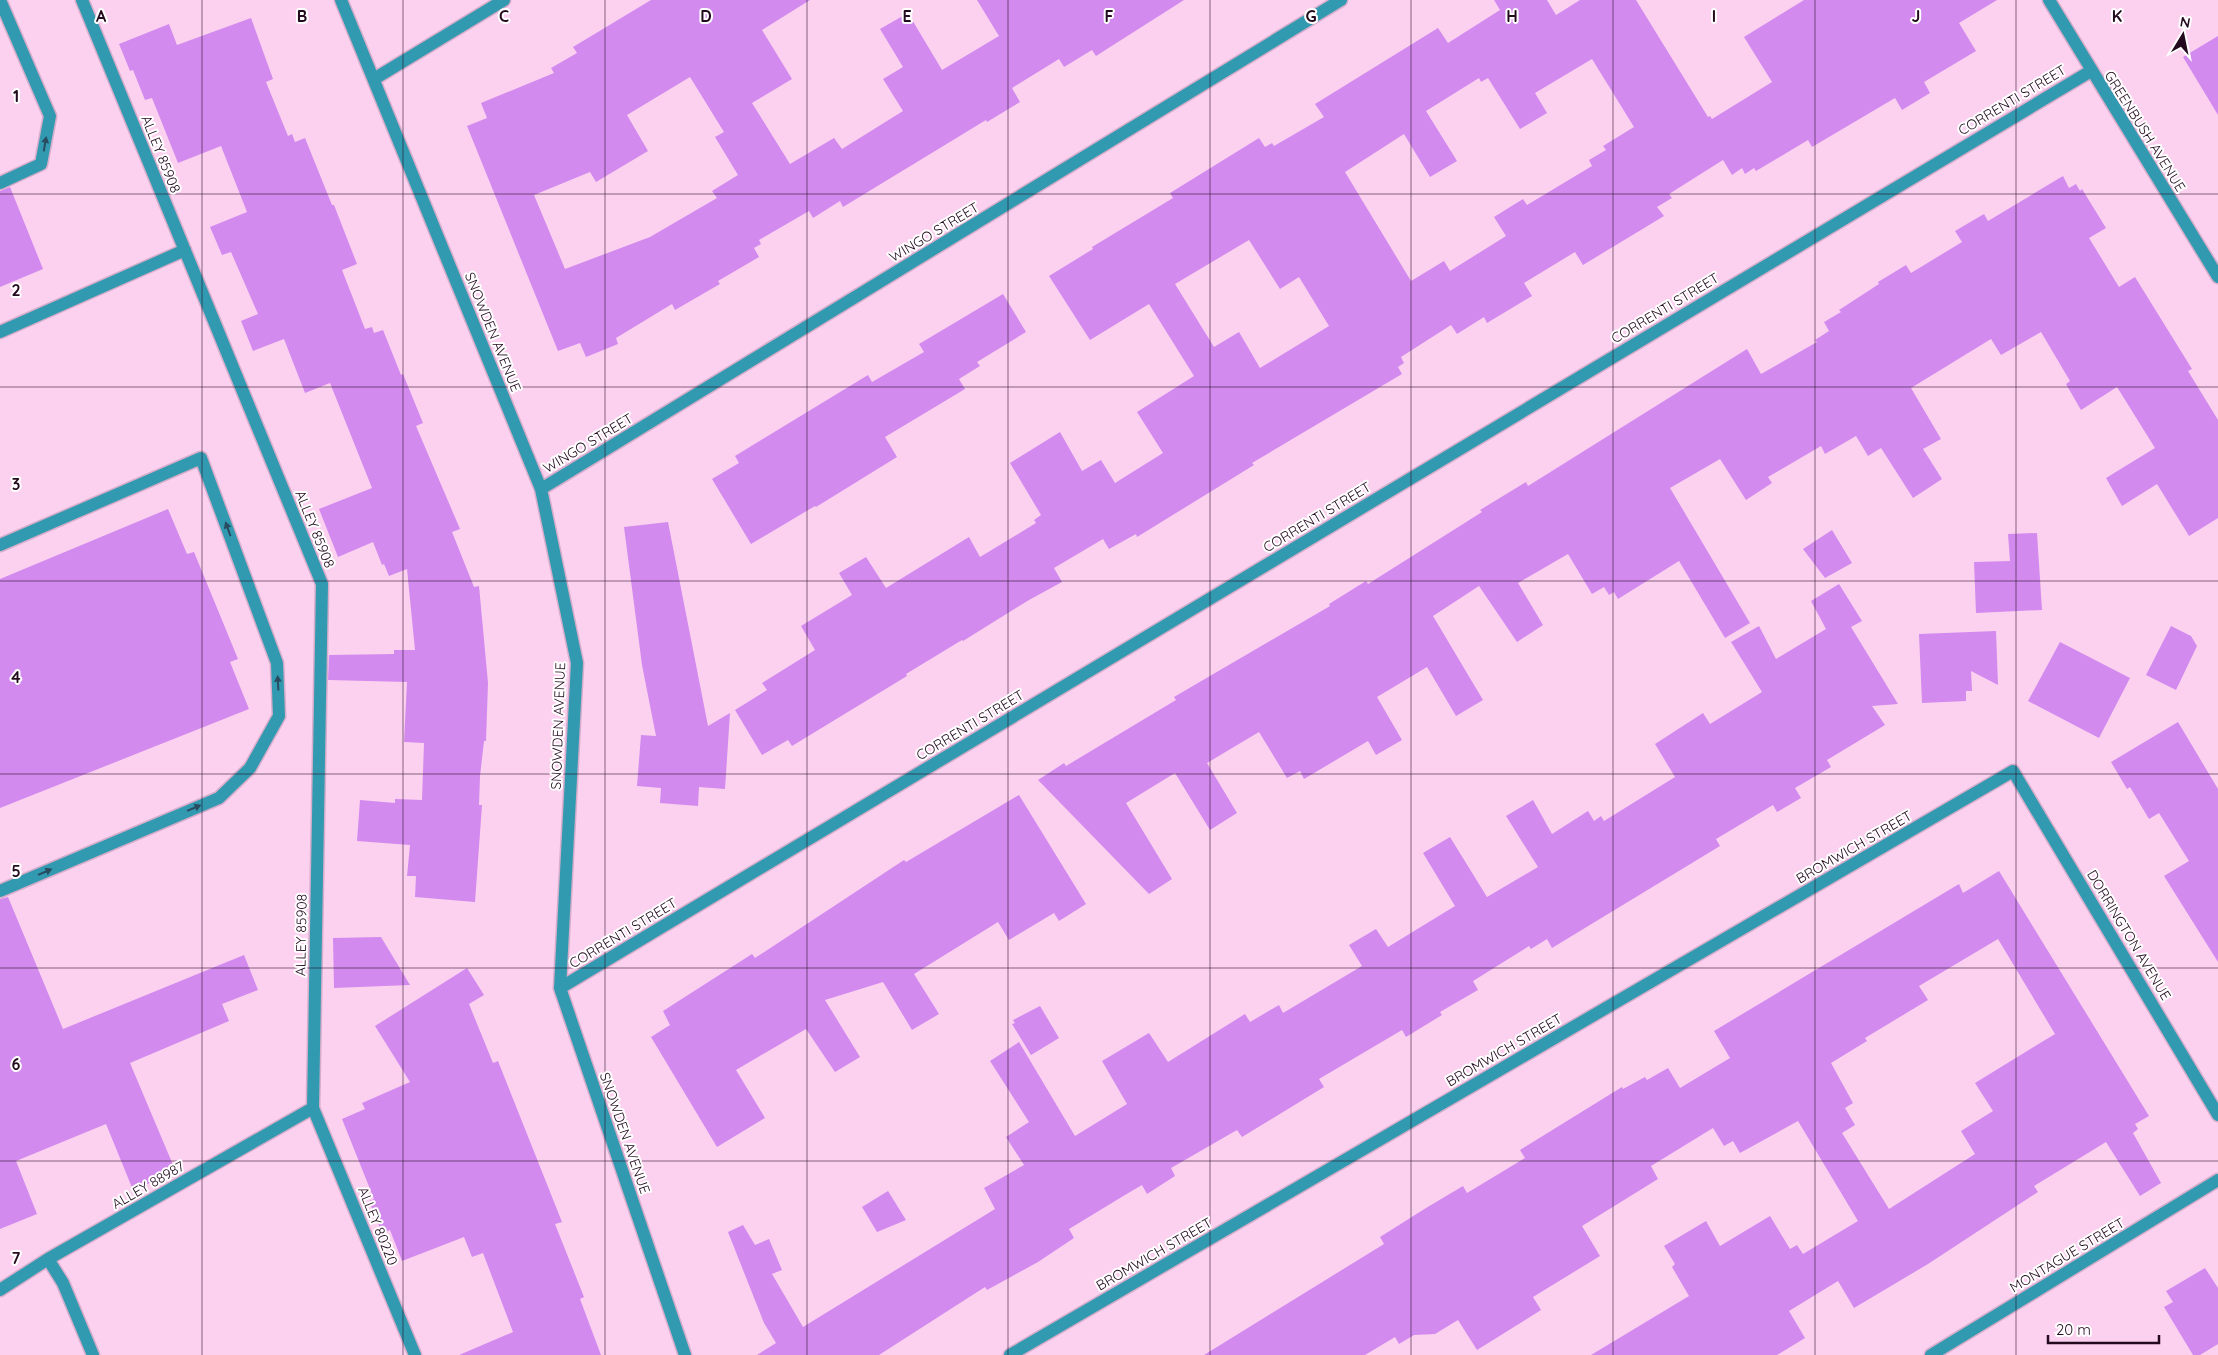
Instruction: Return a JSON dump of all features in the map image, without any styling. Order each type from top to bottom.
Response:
[{"type":"street","points":[[0,0],[50,116],[41,164],[0,183]]},
{"type":"street","name":"ALLEY 85908","points":[[82,0],[322,584],[313,1108]]},
{"type":"street","name":"SNOWDEN AVENUE","points":[[341,0],[542,489],[577,663],[560,988],[685,1355]]},
{"type":"street","points":[[374,79],[504,0]]},
{"type":"street","name":"WINGO STREET","points":[[542,489],[1341,0]]},
{"type":"street","name":"GREENBUSH AVENUE","points":[[2049,0],[2218,276]]},
{"type":"street","name":"CORRENTI STREET","points":[[560,988],[2091,71]]},
{"type":"street","points":[[0,332],[185,250]]},
{"type":"street","points":[[0,545],[201,458],[277,664],[279,716],[250,768],[219,798],[0,891]]},
{"type":"street","name":"DORRINGTON AVENUE","points":[[2013,771],[2218,1115]]},
{"type":"street","name":"BROMWICH STREET","points":[[1010,1355],[2013,771]]},
{"type":"street","name":"ALLEY 88987","points":[[0,1290],[48,1259],[313,1108]]},
{"type":"street","name":"ALLEY 80220","points":[[313,1108],[415,1355]]},
{"type":"street","name":"MONTAGUE STREET","points":[[1931,1355],[2218,1180]]},
{"type":"street","points":[[48,1259],[62,1283],[93,1355]]},
{"type":"building","points":[[651,0],[810,0],[762,30],[792,79],[752,103],[790,164],[834,138],[842,149],[903,111],[883,79],[903,67],[880,29],[908,13],[942,70],[999,36],[977,0],[1184,0],[1096,56],[1092,50],[1064,67],[1059,59],[1012,88],[1020,102],[987,122],[986,120],[843,207],[840,201],[813,218],[809,211],[759,240],[761,244],[754,248],[759,257],[718,281],[720,284],[675,310],[672,304],[616,338],[618,344],[586,357],[580,343],[558,351],[467,126],[487,118],[481,103],[554,73],[551,68],[577,53],[573,47]],"holes":[[[690,77],[724,132],[715,137],[738,175],[712,191],[717,198],[650,237],[565,269],[534,195],[590,172],[596,182],[648,151],[627,115]]]},
{"type":"building","points":[[1494,0],[1547,0],[1556,15],[1580,0],[1636,0],[1708,117],[1710,116],[1712,119],[1772,82],[1744,37],[1804,0],[1997,0],[1959,23],[1976,51],[1924,82],[1930,93],[1902,110],[1895,98],[1812,147],[1808,140],[1756,171],[1754,168],[1745,174],[1742,168],[1732,175],[1723,160],[1669,194],[1672,198],[1657,207],[1664,216],[1583,265],[1575,252],[1524,283],[1532,296],[1487,323],[1484,317],[1457,334],[1451,325],[1401,357],[1404,363],[1398,367],[1402,374],[1252,463],[1254,465],[1137,537],[1136,534],[1109,549],[1103,539],[1054,568],[1062,582],[906,674],[907,676],[792,746],[788,740],[762,755],[735,710],[767,690],[762,683],[815,650],[801,626],[852,595],[839,573],[866,557],[886,588],[969,537],[980,557],[1036,523],[1034,520],[1041,515],[1010,463],[1060,432],[1082,471],[1101,460],[1115,483],[1163,453],[1137,412],[1194,376],[1149,304],[1090,340],[1049,276],[1093,249],[1092,247],[1173,198],[1170,193],[1259,138],[1265,147],[1272,143],[1274,146],[1324,117],[1315,104],[1438,28],[1448,43],[1500,10]],"holes":[[[1592,59],[1634,127],[1603,146],[1606,150],[1589,160],[1592,166],[1527,205],[1523,199],[1494,217],[1506,236],[1450,271],[1444,261],[1411,281],[1345,172],[1404,134],[1430,177],[1457,161],[1426,111],[1479,78],[1481,82],[1488,78],[1520,129],[1547,113],[1535,93]],[[1249,240],[1280,289],[1299,277],[1329,326],[1260,368],[1239,332],[1214,347],[1175,284]]]},
{"type":"building","points":[[251,18],[273,79],[266,82],[288,136],[292,134],[295,142],[305,138],[357,264],[342,270],[365,329],[372,327],[374,333],[383,330],[401,375],[403,374],[423,423],[416,426],[460,529],[452,532],[474,587],[479,586],[488,683],[486,741],[484,741],[480,776],[479,805],[482,805],[475,902],[415,897],[416,876],[407,876],[410,845],[357,841],[360,800],[395,803],[395,799],[422,800],[424,743],[404,742],[407,682],[328,680],[329,655],[394,654],[394,650],[415,650],[407,569],[389,576],[384,564],[382,565],[373,542],[338,557],[319,509],[372,488],[330,383],[305,393],[284,339],[253,351],[241,321],[258,314],[231,252],[222,255],[210,227],[247,212],[221,146],[178,163],[152,98],[145,100],[133,70],[130,71],[119,44],[169,24],[177,45]]},
{"type":"building","points":[[2218,36],[2218,115],[2183,57]]},
{"type":"building","points":[[2063,176],[2069,188],[2076,184],[2080,191],[2082,189],[2106,228],[2089,238],[2119,287],[2135,277],[2192,369],[2188,371],[2218,420],[2218,518],[2189,536],[2157,484],[2122,506],[2106,478],[2155,448],[2117,387],[2081,410],[2066,384],[2070,381],[2041,332],[2001,355],[1991,339],[1911,388],[1941,439],[1923,449],[1942,479],[1913,498],[1881,448],[1868,456],[1856,436],[1825,454],[1821,446],[1768,477],[1772,483],[1746,500],[1720,459],[1670,488],[1750,623],[1725,638],[1679,561],[1618,599],[1614,592],[1609,595],[1604,587],[1592,594],[1568,554],[1518,583],[1543,625],[1517,642],[1479,586],[1433,616],[1483,700],[1456,716],[1427,667],[1377,697],[1402,740],[1376,755],[1368,741],[1304,779],[1300,771],[1287,778],[1259,732],[1207,763],[1237,813],[1210,830],[1175,773],[1126,803],[1172,879],[1149,894],[1038,780],[1064,763],[1066,766],[1176,700],[1174,697],[1330,606],[1329,604],[1366,581],[1368,584],[1482,512],[1480,510],[1526,482],[1528,486],[1747,349],[1761,374],[1817,342],[1815,340],[1829,331],[1824,322],[1879,284],[1878,282],[1906,265],[1911,273],[1962,242],[1955,231],[1984,214],[1988,221]]},
{"type":"building","points":[[10,187],[43,269],[0,287],[0,191]]},
{"type":"building","points":[[1003,294],[1026,332],[977,362],[980,366],[959,379],[965,389],[885,437],[897,457],[751,544],[712,479],[739,463],[735,456],[868,375],[872,382],[924,352],[919,344]]},
{"type":"building","points":[[168,509],[187,554],[194,552],[238,659],[230,662],[249,709],[0,808],[0,579]]},
{"type":"building","points":[[668,522],[708,726],[730,713],[725,789],[699,787],[698,806],[660,803],[661,788],[637,786],[641,735],[656,736],[642,665],[624,527]]},
{"type":"building","points":[[1832,530],[1852,563],[1825,578],[1803,549]]},
{"type":"building","points":[[2037,533],[2042,610],[1976,613],[1974,562],[2010,561],[2008,534]]},
{"type":"building","points":[[1839,584],[1862,621],[1851,627],[1898,704],[1872,706],[1885,725],[1827,760],[1831,767],[1795,788],[1801,798],[1777,812],[1773,805],[1716,839],[1720,846],[1552,948],[1547,939],[1531,949],[1529,946],[1473,981],[1478,990],[1440,1012],[1442,1015],[1406,1037],[1402,1030],[1319,1079],[1324,1087],[1242,1137],[1237,1130],[1171,1168],[1175,1176],[1147,1194],[1142,1185],[1125,1195],[1069,1229],[1074,1238],[1038,1262],[987,1290],[985,1287],[879,1355],[757,1355],[776,1343],[764,1323],[728,1232],[743,1225],[755,1245],[769,1239],[782,1270],[772,1274],[803,1327],[995,1209],[984,1188],[1024,1165],[1006,1137],[1029,1122],[990,1061],[1019,1042],[1075,1136],[1127,1104],[1102,1061],[1149,1033],[1168,1062],[1245,1014],[1250,1022],[1279,1005],[1283,1013],[1362,966],[1349,945],[1376,929],[1388,947],[1455,906],[1423,853],[1450,837],[1487,897],[1538,867],[1506,816],[1533,800],[1552,834],[1588,811],[1594,821],[1601,816],[1604,821],[1675,777],[1655,744],[1703,713],[1710,724],[1762,692],[1731,642],[1759,626],[1776,659],[1826,629],[1811,601]]},
{"type":"building","points":[[2171,626],[2191,636],[2197,646],[2176,690],[2146,675]]},
{"type":"building","points":[[1996,631],[1998,685],[1971,671],[1972,691],[1966,691],[1966,701],[1922,703],[1919,634]]},
{"type":"building","points":[[2060,642],[2130,678],[2099,738],[2028,701]]},
{"type":"building","points":[[2178,722],[2218,789],[2218,962],[2164,876],[2189,861],[2159,813],[2149,819],[2130,787],[2127,789],[2111,762]]},
{"type":"building","points":[[1019,795],[1086,904],[1059,921],[1054,913],[1009,940],[998,922],[914,974],[939,1014],[912,1030],[883,982],[825,1000],[860,1057],[835,1072],[806,1029],[736,1070],[765,1118],[717,1147],[651,1037],[670,1025],[663,1011],[752,954],[755,958],[904,860],[906,862]]},
{"type":"building","points":[[1999,871],[2149,1116],[2135,1124],[2138,1129],[2133,1133],[2161,1183],[2140,1196],[2106,1142],[2034,1186],[2038,1192],[1928,1264],[1854,1308],[1838,1281],[1789,1311],[1805,1338],[1777,1355],[1591,1355],[1689,1296],[1672,1267],[1675,1264],[1664,1246],[1706,1221],[1720,1246],[1770,1216],[1790,1249],[1797,1245],[1803,1254],[1858,1221],[1798,1121],[1740,1153],[1733,1141],[1724,1146],[1713,1128],[1651,1166],[1658,1179],[1582,1226],[1600,1256],[1533,1297],[1541,1310],[1477,1350],[1458,1320],[1435,1334],[1414,1335],[1399,1344],[1395,1337],[1365,1355],[1204,1355],[1384,1244],[1380,1237],[1426,1208],[1463,1186],[1467,1193],[1525,1158],[1520,1150],[1622,1087],[1623,1089],[1645,1077],[1647,1080],[1668,1068],[1680,1088],[1730,1058],[1714,1031],[1959,884],[1963,893]],"holes":[[[1998,939],[2055,1034],[1975,1083],[1993,1111],[1961,1131],[1975,1154],[1889,1209],[1842,1133],[1855,1125],[1845,1108],[1853,1103],[1831,1063],[1867,1041],[1865,1038],[1928,1000],[1919,986]]]},
{"type":"building","points":[[8,897],[63,1029],[244,955],[258,990],[222,1004],[229,1021],[130,1063],[176,1172],[133,1190],[106,1124],[16,1161],[37,1214],[0,1229],[0,899]]},
{"type":"building","points":[[381,937],[410,985],[334,988],[333,938]]},
{"type":"building","points":[[467,968],[484,995],[469,1004],[493,1063],[498,1061],[562,1222],[555,1224],[584,1297],[580,1299],[601,1355],[459,1355],[513,1332],[483,1253],[472,1257],[464,1237],[402,1261],[390,1230],[382,1233],[369,1201],[374,1199],[342,1119],[365,1109],[362,1103],[410,1082],[375,1026]]},
{"type":"building","points":[[1040,1006],[1059,1038],[1031,1055],[1012,1024],[1015,1023],[1013,1020]]},
{"type":"building","points":[[888,1191],[906,1220],[877,1232],[862,1207]]},
{"type":"building","points":[[2205,1268],[2218,1288],[2218,1344],[2200,1355],[2193,1355],[2164,1307],[2173,1302],[2166,1291]]}]
